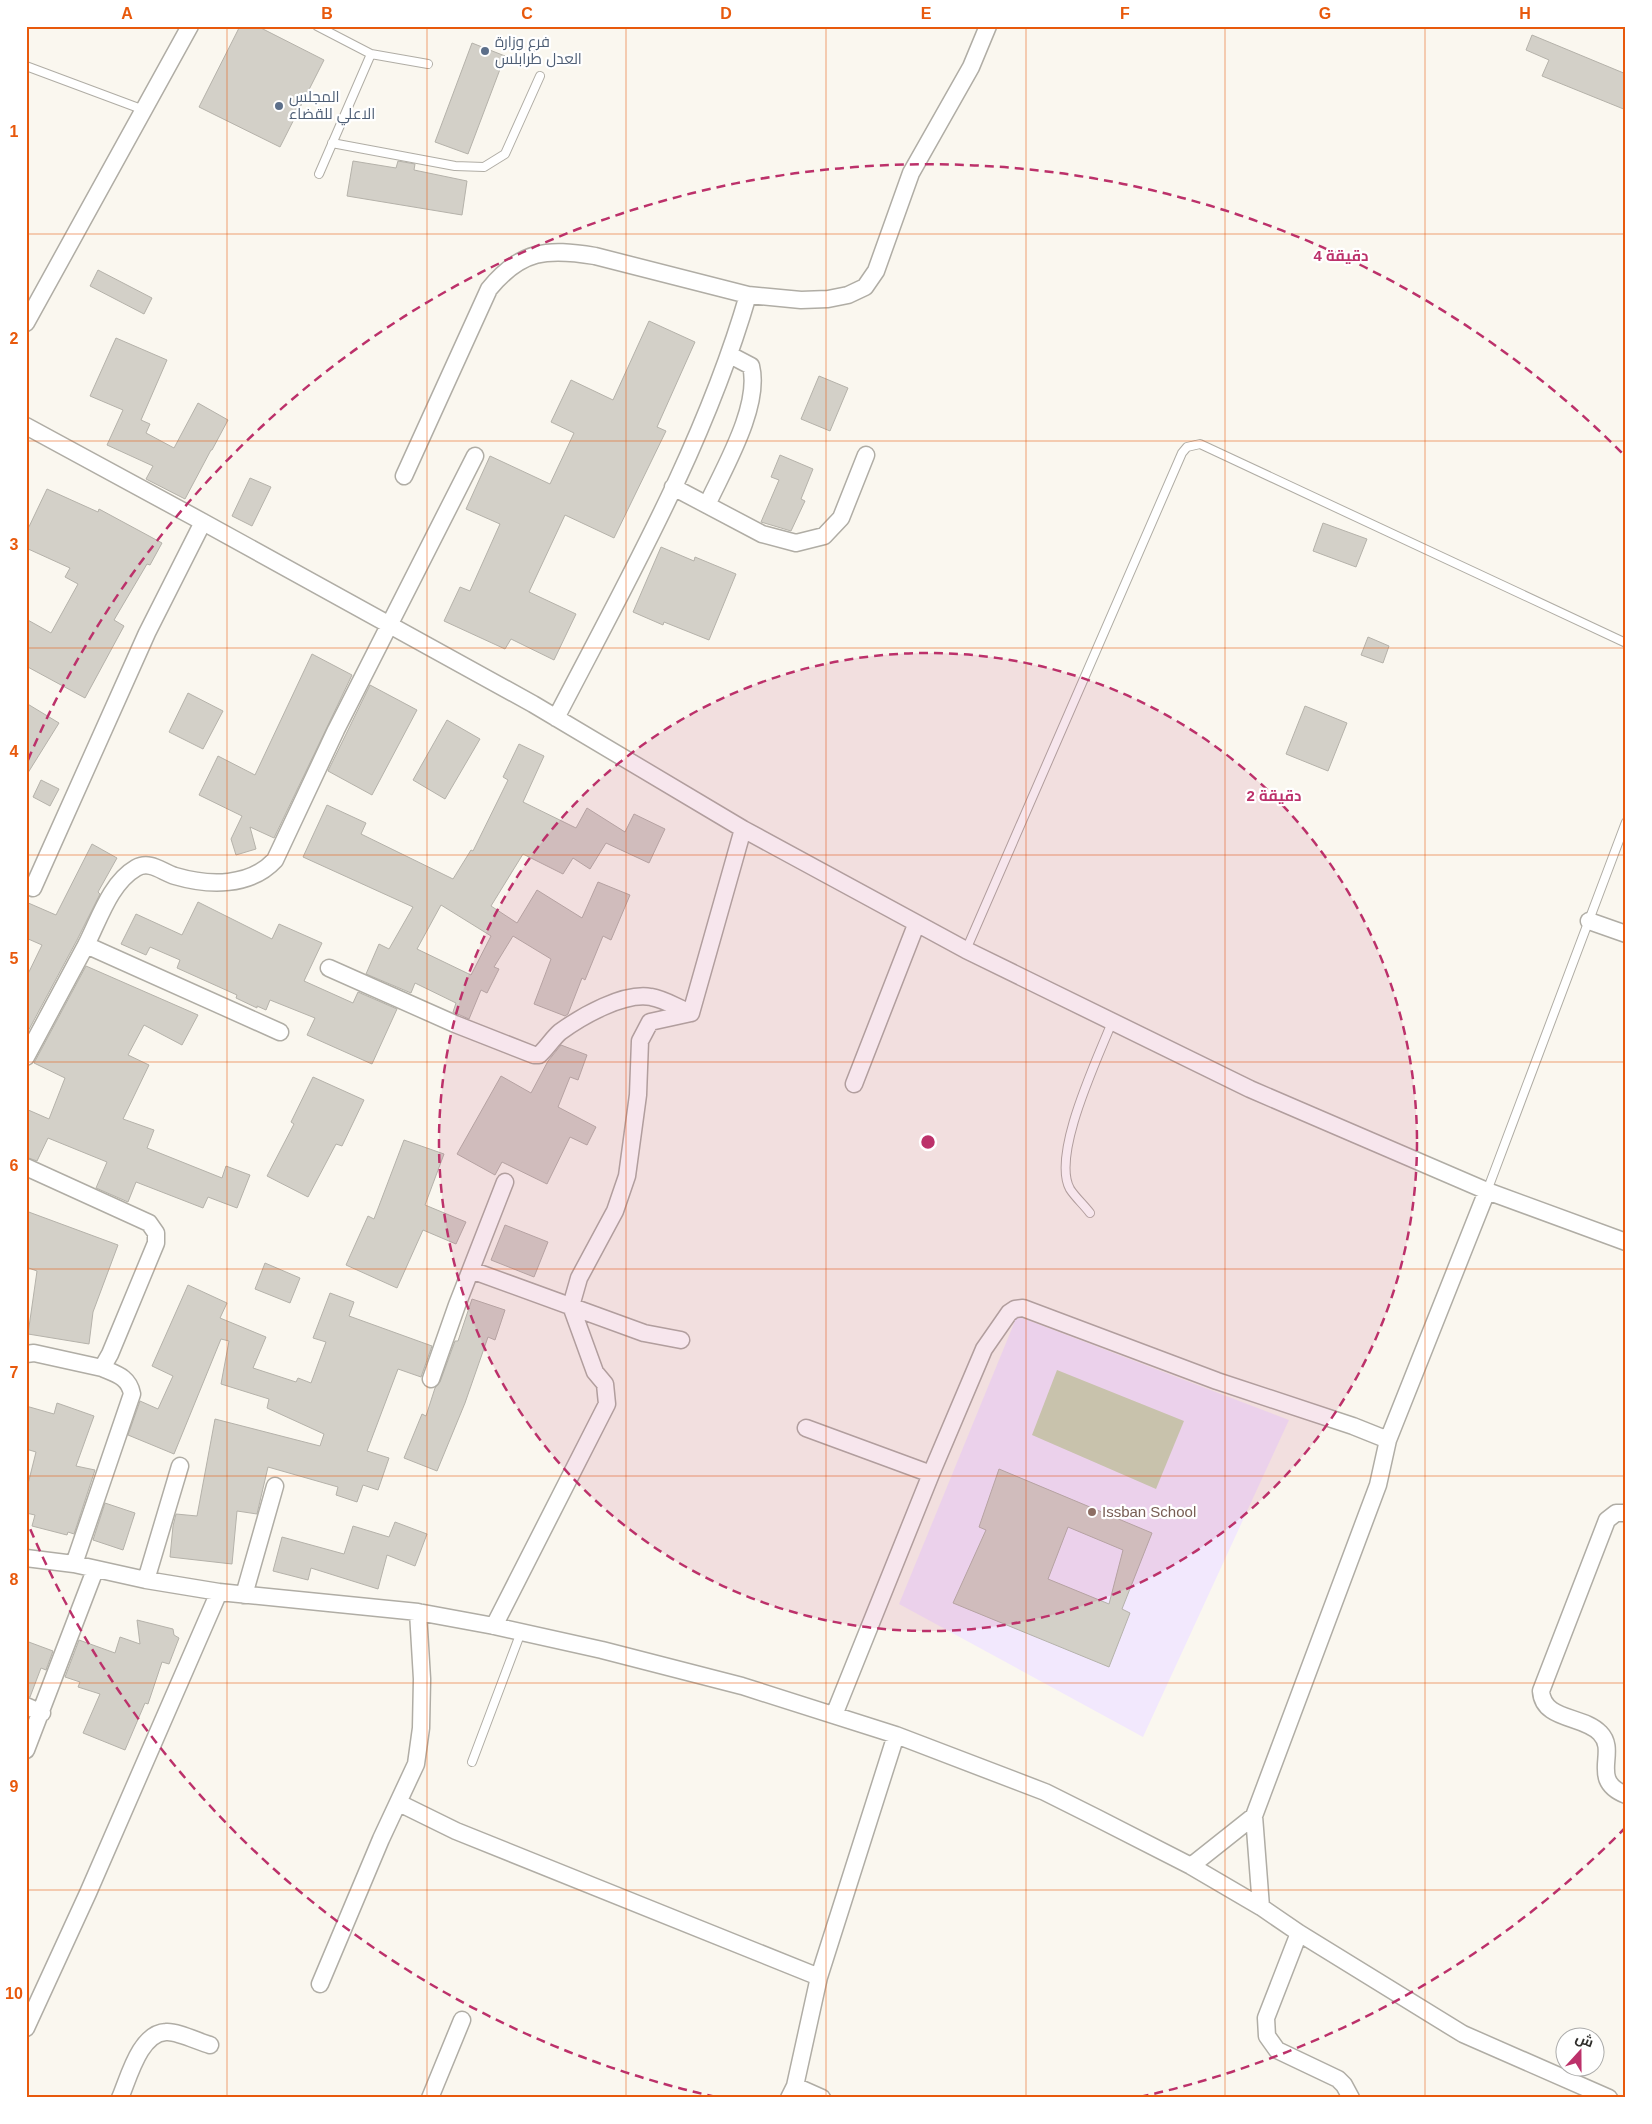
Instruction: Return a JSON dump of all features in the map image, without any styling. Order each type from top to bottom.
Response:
[{"type":"street","points":[[26,323],[190,26]]},
{"type":"street","points":[[404,476],[489,289],[503,272],[524,258],[548,252],[572,252],[595,256],[748,295],[801,300],[828,299],[848,295],[865,287],[876,271],[911,173],[971,67],[988,26]]},
{"type":"street","points":[[556,718],[642,552],[673,487],[730,354],[748,295]]},
{"type":"street","points":[[707,505],[745,421],[753,391],[754,378],[750,366],[730,354]]},
{"type":"street","points":[[26,426],[556,718],[743,829],[966,950],[1250,1089],[1487,1191],[1626,1242]]},
{"type":"street","points":[[673,487],[762,534],[796,543],[824,536],[841,518],[866,455]]},
{"type":"street","points":[[26,1057],[114,890],[137,867],[152,866],[175,876],[198,880],[232,882],[254,876],[269,867],[275,860],[336,730],[475,456]]},
{"type":"street","points":[[33,888],[147,633],[203,522]]},
{"type":"street","points":[[691,1012],[743,829]]},
{"type":"street","points":[[1589,921],[1626,934]]},
{"type":"street","points":[[854,1084],[916,924]]},
{"type":"street","points":[[86,945],[280,1032]]},
{"type":"street","points":[[329,968],[455,1024],[534,1055],[539,1055],[559,1034],[582,1018],[617,1001],[636,996],[652,997],[691,1012]]},
{"type":"street","points":[[494,1626],[606,1404],[605,1384],[595,1372],[571,1306],[579,1278],[614,1211],[627,1176],[638,1095],[640,1041],[650,1022],[691,1012]]},
{"type":"street","points":[[26,1167],[149,1223],[156,1234],[156,1243],[110,1354],[102,1368]]},
{"type":"street","points":[[431,1379],[505,1182]]},
{"type":"street","points":[[1261,1907],[1254,1816],[1378,1485],[1388,1440],[1487,1191]]},
{"type":"street","points":[[471,1270],[644,1333],[681,1340]]},
{"type":"street","points":[[834,1715],[931,1474],[984,1349],[1009,1313],[1015,1309],[1023,1308],[1217,1381],[1353,1426],[1388,1440]]},
{"type":"street","points":[[26,1354],[34,1352],[102,1368],[123,1376],[131,1386],[132,1394],[74,1564]]},
{"type":"street","points":[[806,1428],[931,1474]]},
{"type":"street","points":[[146,1580],[180,1466]]},
{"type":"street","points":[[244,1595],[275,1486]]},
{"type":"street","points":[[1626,1513],[1616,1513],[1607,1520],[1541,1691],[1541,1697],[1548,1708],[1600,1732],[1606,1744],[1606,1779],[1616,1791],[1626,1796]]},
{"type":"street","points":[[26,1558],[74,1564],[146,1580],[219,1592],[418,1612],[494,1626],[602,1650],[742,1686],[896,1735],[1045,1792],[1191,1866],[1261,1907],[1299,1934],[1463,2034],[1609,2098]]},
{"type":"street","points":[[26,1750],[95,1570]]},
{"type":"street","points":[[26,2028],[88,1893],[219,1592]]},
{"type":"street","points":[[320,1984],[381,1839],[416,1764],[421,1728],[422,1678],[418,1612]]},
{"type":"street","points":[[26,1706],[42,1712]]},
{"type":"street","points":[[822,2098],[792,2092],[819,1977],[896,1735]]},
{"type":"street","points":[[399,1802],[456,1831],[819,1977]]},
{"type":"street","points":[[1191,1866],[1254,1816]]},
{"type":"street","points":[[1299,1934],[1266,2018],[1267,2036],[1277,2050],[1338,2078],[1351,2098]]},
{"type":"street","points":[[430,2098],[462,2020]]},
{"type":"street","points":[[120,2098],[144,2044],[155,2034],[167,2032],[210,2046]]},
{"type":"lane","points":[[317,26],[371,54],[428,64]]},
{"type":"lane","points":[[318,174],[371,54]]},
{"type":"lane","points":[[26,66],[144,110]]},
{"type":"lane","points":[[332,143],[455,166],[484,167],[505,154],[540,76]]},
{"type":"lane","points":[[966,950],[1182,453],[1187,447],[1200,444],[1626,643]]},
{"type":"lane","points":[[1487,1191],[1626,822]]},
{"type":"lane","points":[[1090,1213],[1070,1188],[1065,1160],[1071,1130],[1112,1022]]},
{"type":"lane","points":[[472,1762],[521,1632]]},
{"type":"shaded area","name":"Issban School","points":[[1017,1316],[1289,1420],[1143,1737],[899,1604]]},
{"type":"green space","points":[[1057,1370],[1184,1421],[1156,1489],[1032,1435]]},
{"type":"building","points":[[240,26],[257,26],[324,60],[280,147],[199,107]]},
{"type":"building","points":[[1532,35],[1626,74],[1626,110],[1542,76],[1549,60],[1526,50]]},
{"type":"building","points":[[472,43],[505,56],[468,154],[435,142]]},
{"type":"building","points":[[353,161],[396,168],[398,161],[415,164],[414,170],[467,181],[462,215],[347,196]]},
{"type":"building","points":[[98,270],[152,298],[144,314],[90,286]]},
{"type":"building","points":[[649,321],[695,342],[657,427],[666,431],[614,538],[565,515],[529,592],[576,614],[554,660],[511,639],[505,649],[444,621],[460,587],[470,591],[500,524],[466,509],[490,456],[550,484],[574,433],[551,422],[571,380],[613,400]]},
{"type":"building","points":[[116,338],[167,360],[141,420],[150,424],[146,433],[174,448],[198,403],[228,420],[185,499],[146,479],[153,466],[107,445],[123,410],[90,396]]},
{"type":"building","points":[[819,376],[848,388],[830,431],[801,419]]},
{"type":"building","points":[[780,455],[813,469],[801,499],[805,501],[791,531],[761,522],[779,480],[771,477]]},
{"type":"building","points":[[250,478],[271,487],[252,526],[232,516]]},
{"type":"building","points":[[47,489],[98,512],[99,509],[162,543],[150,565],[147,564],[114,620],[124,626],[85,698],[26,666],[26,619],[51,633],[78,584],[65,577],[70,568],[26,548],[26,533]]},
{"type":"building","points":[[1323,523],[1367,539],[1356,567],[1313,551]]},
{"type":"building","points":[[661,547],[694,561],[695,557],[736,574],[709,640],[664,622],[663,625],[633,612]]},
{"type":"building","points":[[1368,637],[1389,646],[1383,663],[1361,655]]},
{"type":"building","points":[[312,654],[352,675],[274,838],[250,827],[256,849],[236,855],[231,839],[242,816],[199,795],[218,756],[255,775]]},
{"type":"building","points":[[370,685],[417,710],[372,795],[328,771]]},
{"type":"building","points":[[188,693],[223,711],[203,749],[169,732]]},
{"type":"building","points":[[26,703],[59,723],[26,776]]},
{"type":"building","points":[[1305,706],[1347,723],[1328,771],[1286,754]]},
{"type":"building","points":[[447,720],[480,739],[445,799],[413,780]]},
{"type":"building","points":[[519,744],[544,756],[523,802],[576,828],[587,808],[625,832],[634,814],[665,829],[649,863],[606,843],[590,869],[573,858],[563,874],[523,854],[491,906],[517,923],[537,890],[582,918],[598,882],[630,895],[611,940],[603,936],[585,980],[582,978],[568,1014],[565,1016],[534,1004],[551,959],[513,936],[494,967],[499,969],[487,993],[481,990],[469,1019],[453,1012],[456,1003],[415,983],[411,993],[366,974],[379,944],[389,949],[413,907],[303,857],[327,805],[366,823],[361,834],[453,879],[471,850],[473,851],[508,780],[503,777]],"holes":[[[441,905],[491,936],[471,975],[417,949]]]},
{"type":"building","points":[[41,780],[59,789],[50,806],[33,797]]},
{"type":"building","points":[[92,844],[117,858],[98,892],[100,894],[77,940],[26,1035],[26,978],[42,945],[26,938],[26,902],[56,915]]},
{"type":"building","points":[[198,902],[272,939],[279,924],[322,943],[304,981],[353,1003],[358,992],[397,1009],[372,1064],[307,1035],[315,1018],[270,1000],[266,1010],[257,1006],[257,1008],[236,998],[237,995],[177,968],[180,960],[150,947],[146,955],[121,944],[136,914],[182,935]]},
{"type":"building","points":[[86,966],[198,1015],[182,1045],[144,1025],[128,1055],[149,1065],[123,1119],[154,1130],[147,1148],[222,1178],[226,1166],[250,1175],[237,1208],[208,1197],[203,1208],[136,1182],[128,1202],[96,1188],[107,1162],[48,1138],[37,1161],[26,1157],[26,1109],[49,1119],[65,1078],[34,1063]]},
{"type":"building","points":[[561,1045],[587,1055],[578,1080],[570,1077],[558,1107],[596,1127],[587,1145],[570,1137],[547,1184],[502,1162],[495,1175],[457,1154],[501,1076],[531,1093],[548,1061]]},
{"type":"building","points":[[313,1077],[364,1100],[342,1146],[336,1144],[308,1197],[267,1176],[294,1124],[291,1122]]},
{"type":"building","points":[[404,1140],[444,1154],[425,1205],[466,1222],[456,1244],[423,1230],[397,1288],[346,1265],[368,1216],[374,1219]]},
{"type":"building","points":[[26,1211],[118,1245],[93,1312],[89,1344],[28,1334],[37,1271],[26,1267]]},
{"type":"building","points":[[505,1225],[548,1242],[534,1277],[491,1260]]},
{"type":"building","points":[[265,1263],[300,1278],[290,1303],[255,1289]]},
{"type":"building","points":[[188,1285],[227,1303],[220,1318],[266,1337],[253,1368],[296,1382],[298,1378],[311,1383],[326,1342],[313,1338],[330,1293],[354,1302],[349,1316],[432,1346],[421,1377],[398,1369],[367,1451],[389,1458],[378,1490],[363,1485],[357,1502],[336,1495],[338,1487],[268,1467],[257,1514],[237,1511],[232,1564],[170,1557],[176,1514],[197,1516],[215,1419],[320,1446],[324,1434],[267,1408],[269,1399],[221,1384],[229,1341],[221,1339],[174,1454],[128,1435],[140,1401],[158,1409],[173,1376],[152,1366]]},
{"type":"building","points":[[472,1299],[505,1310],[495,1340],[488,1337],[465,1403],[437,1471],[404,1458],[422,1414],[426,1416],[435,1388],[440,1382],[455,1341],[458,1341]]},
{"type":"building","points":[[57,1403],[94,1416],[76,1466],[95,1470],[74,1534],[68,1532],[67,1535],[32,1526],[35,1515],[26,1513],[26,1492],[36,1452],[26,1449],[26,1406],[54,1414]]},
{"type":"building","points":[[999,1469],[1152,1533],[1122,1609],[1130,1613],[1109,1667],[953,1603],[986,1530],[979,1527]],"holes":[[[1068,1527],[1123,1550],[1109,1604],[1048,1579]]]},
{"type":"building","points":[[105,1503],[135,1513],[123,1550],[93,1540]]},
{"type":"building","points":[[395,1522],[427,1534],[415,1566],[387,1555],[378,1589],[311,1568],[308,1580],[273,1571],[282,1537],[344,1554],[353,1526],[389,1537]]},
{"type":"building","points":[[137,1620],[173,1629],[174,1635],[179,1638],[169,1664],[162,1662],[148,1704],[145,1703],[125,1750],[83,1733],[100,1694],[78,1687],[80,1682],[65,1677],[79,1640],[115,1653],[120,1637],[140,1644]]},
{"type":"building","points":[[26,1641],[53,1651],[46,1670],[41,1668],[30,1697],[26,1696]]},
{"type":"place","name":"فرع وزارة العدل طرابلس","points":[[485,51]]},
{"type":"place","name":"المجلس الاعلي للقضاء","points":[[279,106]]},
{"type":"place","name":"Issban School","points":[[1092,1512]]}]
